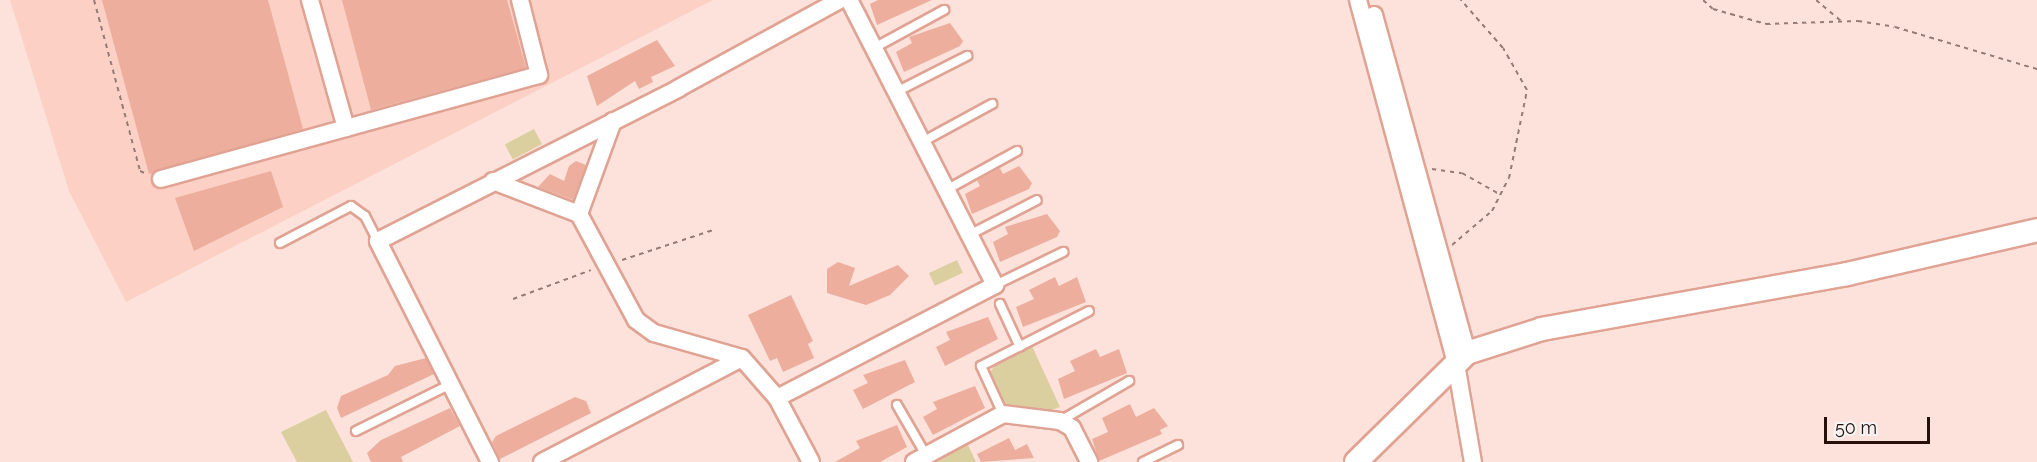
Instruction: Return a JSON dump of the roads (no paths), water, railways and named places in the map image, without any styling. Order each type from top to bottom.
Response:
[{"type":"main road","points":[[1356,462],[1461,359],[1542,329],[1847,274],[2037,230]]},
{"type":"street","points":[[310,0],[346,128]]},
{"type":"street","points":[[161,179],[539,75],[519,0]]},
{"type":"street","points":[[490,462],[378,241],[613,121],[840,0]]},
{"type":"street","points":[[777,398],[995,285],[849,0]]},
{"type":"street","points":[[1358,0],[1461,359]]},
{"type":"street","points":[[1369,0],[1439,253],[1461,359],[1473,462]]},
{"type":"street","points":[[579,214],[613,121]]},
{"type":"street","points":[[493,181],[579,214],[643,328],[742,358],[777,398],[811,462]]},
{"type":"street","points":[[542,462],[742,358]]},
{"type":"street","points":[[920,459],[1004,414],[1060,421],[1072,428],[1089,462]]},
{"type":"lane","points":[[874,48],[944,10]]},
{"type":"lane","points":[[896,92],[967,56]]},
{"type":"lane","points":[[922,142],[992,104]]},
{"type":"lane","points":[[946,190],[1017,151]]},
{"type":"lane","points":[[969,235],[1037,200]]},
{"type":"lane","points":[[280,243],[351,206],[365,216],[378,241]]},
{"type":"lane","points":[[995,285],[1063,252]]},
{"type":"lane","points":[[1000,304],[1020,347]]},
{"type":"lane","points":[[1004,414],[981,366],[1089,311]]},
{"type":"lane","points":[[1060,421],[1129,381]]},
{"type":"lane","points":[[356,431],[451,384]]},
{"type":"lane","points":[[897,405],[920,459]]},
{"type":"lane","points":[[1143,462],[1178,445]]}]
